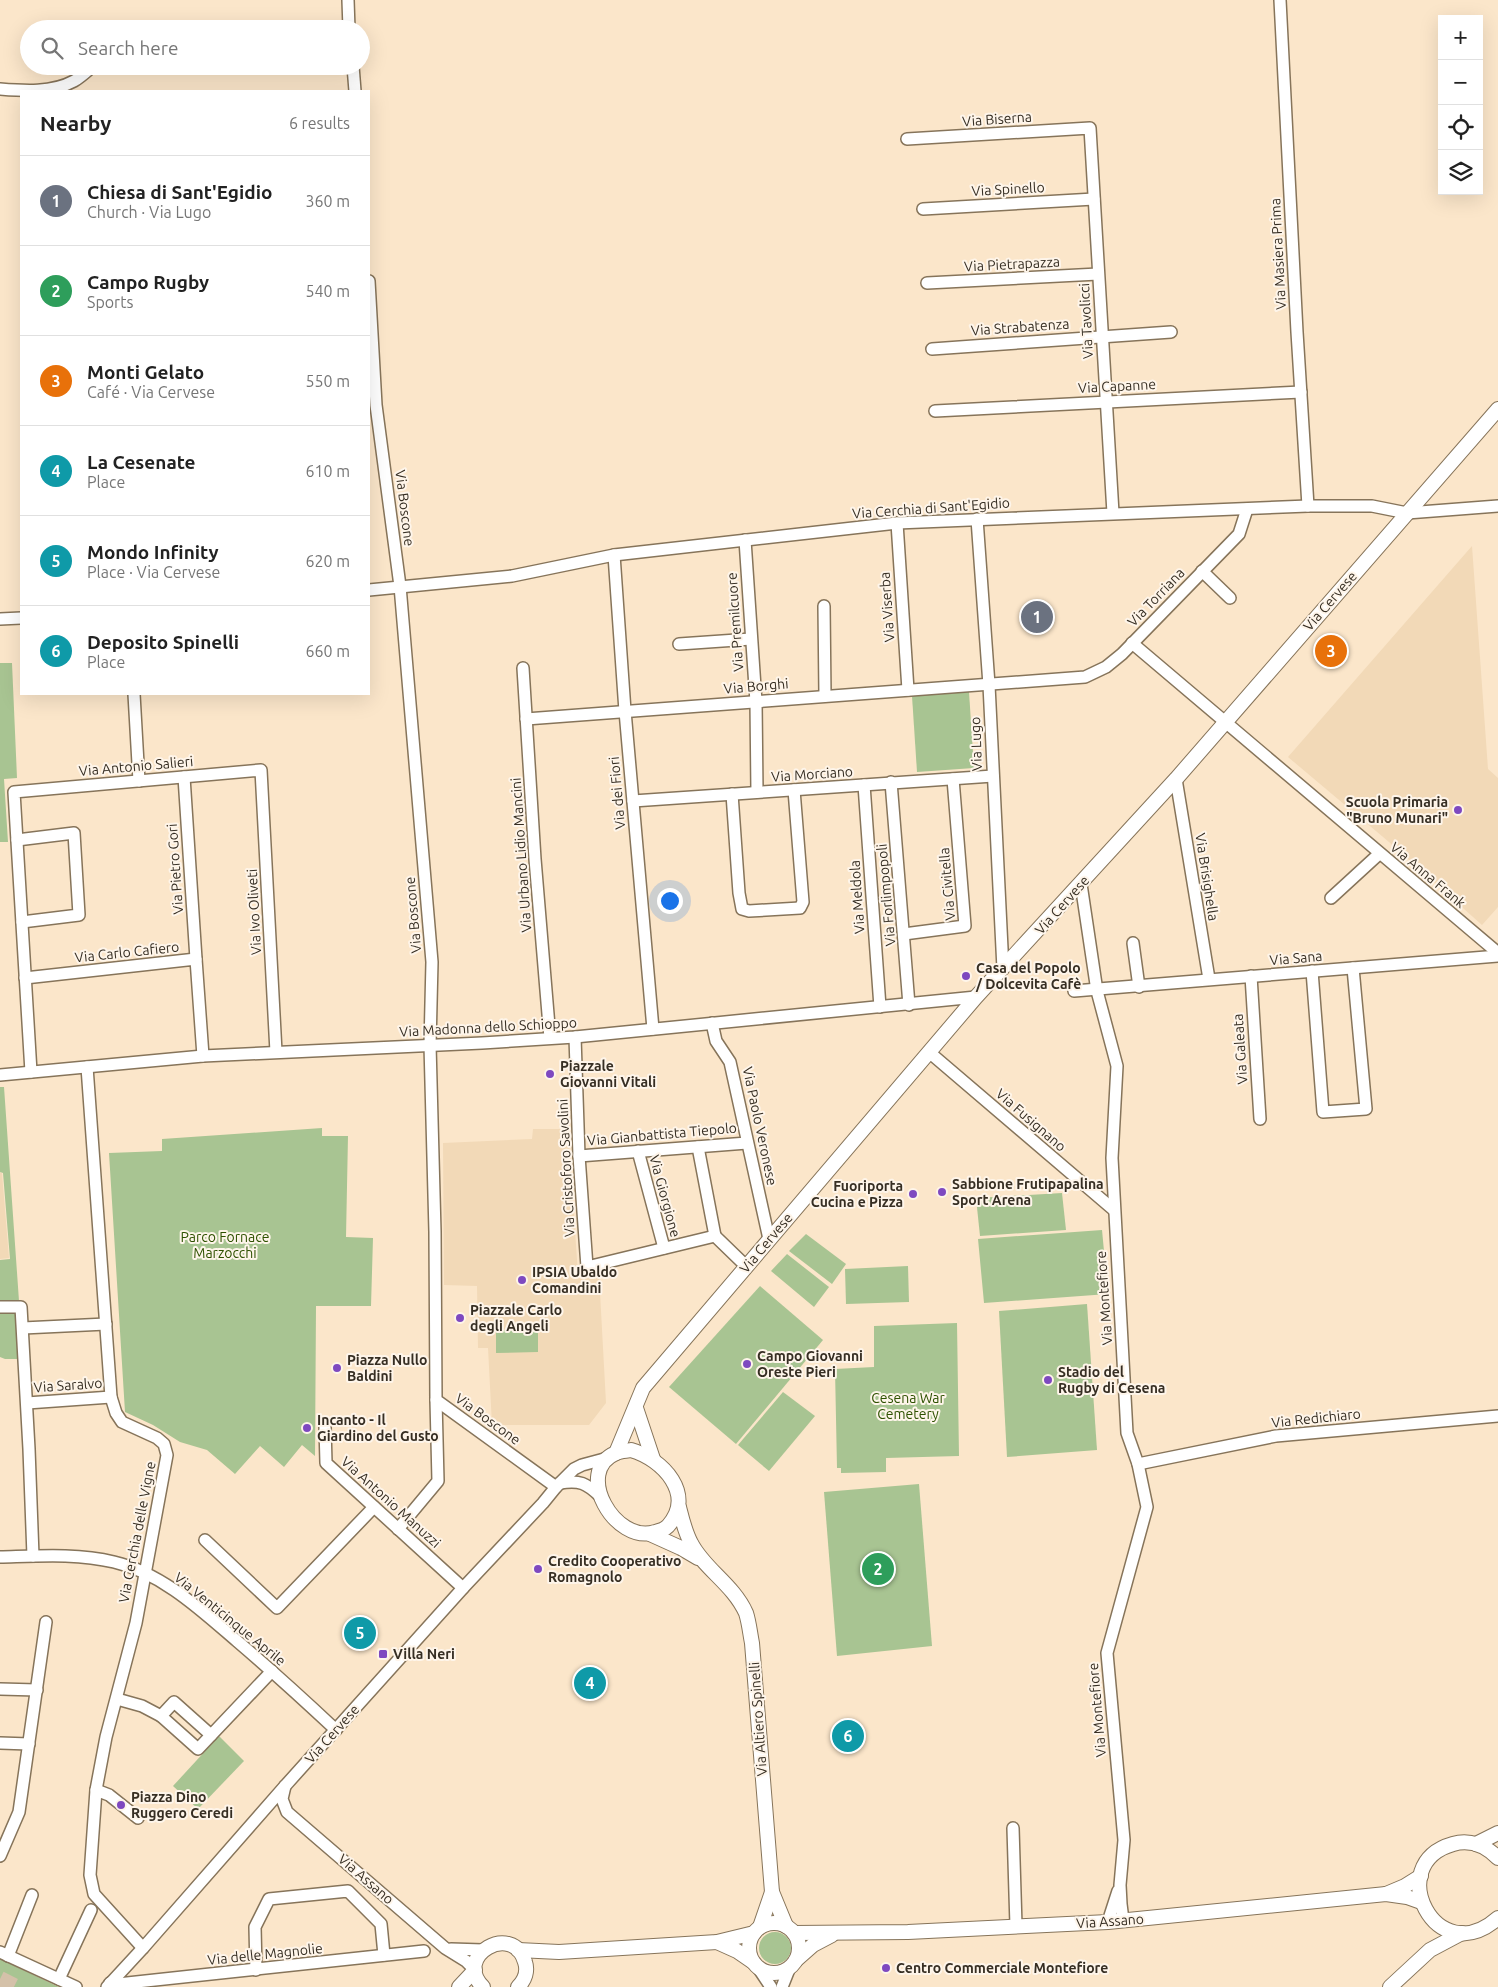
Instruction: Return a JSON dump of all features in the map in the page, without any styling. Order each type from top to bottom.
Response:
[{"type":"main road","name":"Via Cervese","points":[[612,1455],[636,1408],[643,1388],[746,1266],[976,998],[1176,779],[1498,409]]},
{"type":"main road","points":[[636,1408],[653,1459]]},
{"type":"main road","points":[[631,1450],[653,1459],[673,1481],[677,1489],[679,1507],[674,1519],[665,1529],[650,1534],[639,1533],[623,1526],[609,1513],[600,1496],[599,1473],[612,1455],[631,1450]]},
{"type":"main road","name":"Via Altiero Spinelli","points":[[679,1507],[684,1528],[691,1545],[705,1562],[729,1585],[746,1613],[752,1643],[772,1892],[790,1930]]},
{"type":"main road","name":"Via Altiero Spinelli","points":[[650,1534],[681,1548],[705,1562]]},
{"type":"main road","points":[[1476,1844],[1498,1833]]},
{"type":"main road","points":[[1495,1924],[1476,1932],[1462,1933],[1446,1929],[1432,1919],[1421,1902],[1419,1889],[1421,1876],[1430,1858],[1446,1846],[1466,1842],[1476,1844],[1490,1850],[1498,1858]]},
{"type":"main road","name":"Via Assano","points":[[1386,1894],[1405,1886],[1421,1876]]},
{"type":"main road","name":"Via Altiero Spinelli","points":[[757,1930],[772,1892]]},
{"type":"main road","name":"Via Assano","points":[[790,1930],[833,1934],[1108,1922],[1386,1894],[1407,1897],[1421,1902]]},
{"type":"main road","points":[[1430,1950],[1432,1919]]},
{"type":"main road","points":[[483,1987],[477,1978],[476,1963],[483,1950],[500,1943],[507,1944],[518,1950],[551,1952],[716,1942],[757,1930],[773,1923],[790,1930],[799,1946],[793,1964],[778,1973],[765,1972],[737,1951],[716,1942]]},
{"type":"main road","points":[[756,1965],[749,1948],[757,1930]]},
{"type":"main road","points":[[1390,1987],[1430,1950],[1462,1933]]},
{"type":"main road","name":"Via Assano","points":[[793,1964],[813,1945],[833,1934]]},
{"type":"main road","points":[[518,1950],[526,1964],[524,1982]]},
{"type":"main road","points":[[524,1982],[551,1952]]},
{"type":"main road","points":[[460,1986],[475,1970]]},
{"type":"street","points":[[348,0],[349,20]]},
{"type":"street","name":"Via Masiera Prima","points":[[1280,0],[1300,392],[1308,506]]},
{"type":"street","points":[[37,90],[56,89],[75,81],[82,75]]},
{"type":"street","points":[[354,75],[355,90]]},
{"type":"street","points":[[0,89],[20,91]]},
{"type":"street","name":"Via Biserna","points":[[907,140],[1090,128]]},
{"type":"street","name":"Via Tavolicci","points":[[1090,128],[1113,513]]},
{"type":"street","name":"Via Spinello","points":[[923,209],[1094,199]]},
{"type":"street","name":"Via Pietrapazza","points":[[927,283],[1098,274]]},
{"type":"street","name":"Via Boscone","points":[[370,299],[376,405],[400,586],[432,962],[430,1045],[435,1232],[436,1400],[558,1485]]},
{"type":"street","name":"Via Strabatenza","points":[[932,349],[1171,332]]},
{"type":"street","name":"Via Capanne","points":[[934,411],[1300,392]]},
{"type":"street","name":"Via Cerchia di Sant'Egidio","points":[[370,590],[512,576],[614,555],[896,523],[1308,506],[1372,506],[1407,513],[1498,506]]},
{"type":"street","name":"Via Torriana","points":[[989,685],[1085,678],[1106,667],[1239,534],[1246,509]]},
{"type":"street","name":"Via Lugo","points":[[977,519],[989,685],[1003,969]]},
{"type":"street","name":"Via Viserba","points":[[896,523],[908,690]]},
{"type":"street","name":"Via Premilcuore","points":[[745,540],[756,702],[757,792]]},
{"type":"street","name":"Via dei Fiori","points":[[614,555],[625,711],[653,1028]]},
{"type":"street","name":"Via Torriana","points":[[1202,571],[1230,598]]},
{"type":"street","points":[[824,606],[825,696]]},
{"type":"street","points":[[0,619],[20,618]]},
{"type":"street","points":[[679,644],[751,639]]},
{"type":"street","name":"Via Anna Frank","points":[[1132,643],[1498,954]]},
{"type":"street","name":"Via Urbano Lidio Mancini","points":[[523,668],[550,1038]]},
{"type":"street","name":"Via Borghi","points":[[526,719],[989,685]]},
{"type":"street","points":[[134,695],[139,781]]},
{"type":"street","name":"Via Antonio Salieri","points":[[17,840],[14,792],[261,770]]},
{"type":"street","name":"Via Ivo Oliveti","points":[[261,770],[276,1052]]},
{"type":"street","name":"Via Morciano","points":[[634,802],[992,776]]},
{"type":"street","name":"Via Pietro Gori","points":[[184,777],[196,959]]},
{"type":"street","name":"Via Civitella","points":[[904,934],[966,926],[953,778]]},
{"type":"street","name":"Via Brisighella","points":[[1176,779],[1209,979]]},
{"type":"street","name":"Via Forlimpopoli","points":[[891,782],[909,1005]]},
{"type":"street","name":"Via Meldola","points":[[864,785],[880,1007]]},
{"type":"street","points":[[732,794],[738,893],[742,909],[749,911],[792,909],[800,908],[803,902],[794,790]]},
{"type":"street","points":[[22,922],[79,916],[74,833],[17,840],[31,1072]]},
{"type":"street","points":[[1330,898],[1379,854]]},
{"type":"street","name":"Via Montefiore","points":[[1081,884],[1097,991],[1117,1066],[1112,1158],[1127,1433],[1138,1464],[1147,1507],[1107,1653],[1124,1840],[1120,1885],[1120,1904],[1123,1920]]},
{"type":"street","points":[[1133,943],[1139,987]]},
{"type":"street","name":"Via Sana","points":[[1074,991],[1097,991],[1209,979],[1498,954]]},
{"type":"street","name":"Via Carlo Cafiero","points":[[25,978],[196,959],[203,1056]]},
{"type":"street","points":[[1312,971],[1323,1112],[1366,1109],[1353,968]]},
{"type":"street","name":"Via Galeata","points":[[1251,976],[1260,1119]]},
{"type":"street","name":"Via Madonna dello Schioppo","points":[[0,1075],[203,1056],[574,1038],[712,1022],[976,998]]},
{"type":"street","name":"Via Paolo Veronese","points":[[712,1022],[716,1042],[730,1062],[770,1239]]},
{"type":"street","name":"Via Cristoforo Savolini","points":[[574,1038],[579,1156],[587,1267],[664,1248]]},
{"type":"street","name":"Via Fusignano","points":[[929,1052],[1114,1210]]},
{"type":"street","name":"Via Cerchia delle Vigne","points":[[87,1067],[111,1397],[116,1413],[122,1422],[157,1438],[164,1444],[167,1455],[136,1623],[106,1738],[96,1790],[90,1874],[94,1894],[143,1948]]},
{"type":"street","name":"Via Gianbattista Tiepolo","points":[[579,1156],[747,1142]]},
{"type":"street","points":[[698,1146],[715,1236],[746,1266]]},
{"type":"street","name":"Via Giorgione","points":[[638,1151],[664,1248]]},
{"type":"street","points":[[664,1248],[715,1236]]},
{"type":"street","points":[[0,1308],[21,1307],[33,1556]]},
{"type":"street","points":[[23,1328],[106,1324]]},
{"type":"street","name":"Via Saralvo","points":[[27,1403],[111,1397]]},
{"type":"street","points":[[398,1529],[438,1481],[436,1400]]},
{"type":"street","name":"Via Redichiaro","points":[[1138,1464],[1276,1436],[1498,1416]]},
{"type":"street","name":"Via Antonio Manuzzi","points":[[325,1427],[326,1463],[463,1588]]},
{"type":"street","name":"Via Cervese","points":[[108,1985],[463,1588],[544,1503],[558,1485],[574,1469],[612,1455]]},
{"type":"street","points":[[558,1485],[574,1481],[588,1485],[600,1496]]},
{"type":"street","points":[[205,1540],[277,1608],[374,1507]]},
{"type":"street","name":"Via Venticinque Aprile","points":[[0,1556],[89,1557],[115,1562],[144,1572],[174,1589],[272,1671],[336,1730]]},
{"type":"street","points":[[0,1855],[19,1812],[46,1622]]},
{"type":"street","points":[[117,1699],[142,1706],[161,1716],[198,1749],[272,1671]]},
{"type":"street","points":[[0,1689],[37,1690]]},
{"type":"street","points":[[161,1716],[174,1702],[211,1735]]},
{"type":"street","points":[[0,1742],[29,1744]]},
{"type":"street","points":[[285,1786],[282,1799],[286,1812]]},
{"type":"street","points":[[96,1790],[109,1795],[138,1818]]},
{"type":"street","name":"Via Assano","points":[[266,1807],[275,1807],[286,1812],[445,1948],[459,1956],[475,1970]]},
{"type":"street","points":[[1012,1828],[1016,1926]]},
{"type":"street","name":"Via Montefiore","points":[[1108,1922],[1120,1885]]},
{"type":"street","points":[[256,1970],[255,1927],[269,1899],[348,1891],[381,1924],[384,1955]]},
{"type":"street","points":[[32,1895],[4,1954],[76,1987]]},
{"type":"street","points":[[59,1979],[91,1910]]},
{"type":"street","points":[[445,1948],[483,1950]]},
{"type":"street","name":"Via delle Magnolie","points":[[108,1985],[424,1951]]},
{"type":"street","points":[[459,1956],[464,1970],[460,1986]]},
{"type":"street","points":[[782,1987],[793,1964]]},
{"type":"street","points":[[756,1965],[771,1987]]},
{"type":"shaded area","points":[[1472,546],[1488,769],[1498,778],[1498,907],[1482,925],[1389,842],[1288,757]]},
{"type":"shaded area","name":"IPSIA Ubaldo Comandini","points":[[533,1129],[568,1129],[578,1274],[599,1274],[606,1403],[589,1425],[492,1425],[488,1348],[478,1348],[477,1286],[444,1285],[443,1143],[532,1139]]},
{"type":"shaded area","points":[[0,1172],[2,1173],[9,1258],[0,1259]]},
{"type":"green space","points":[[0,663],[12,663],[17,778],[4,779],[8,842],[0,842]]},
{"type":"green space","points":[[969,692],[974,768],[917,772],[912,696]]},
{"type":"green space","points":[[0,1087],[4,1087],[19,1301],[0,1302],[0,1260],[10,1259],[3,1173],[0,1172]]},
{"type":"green space","name":"Parco Fornace Marzocchi","points":[[322,1128],[322,1136],[348,1136],[346,1237],[373,1238],[371,1306],[316,1306],[315,1456],[302,1445],[284,1467],[260,1446],[235,1474],[207,1450],[180,1442],[153,1425],[125,1412],[109,1153],[162,1151],[162,1139]]},
{"type":"green space","points":[[1062,1193],[1066,1230],[980,1236],[976,1198]]},
{"type":"green space","points":[[1102,1230],[1108,1294],[984,1303],[978,1239]]},
{"type":"green space","points":[[806,1234],[846,1264],[832,1284],[789,1251]]},
{"type":"green space","points":[[787,1254],[829,1287],[814,1307],[771,1271]]},
{"type":"green space","points":[[908,1266],[909,1302],[846,1304],[845,1269]]},
{"type":"green space","name":"Campo Giovanni Oreste Pieri","points":[[760,1286],[823,1340],[736,1444],[669,1387]]},
{"type":"green space","name":"Stadio del Rugby di Cesena","points":[[1087,1304],[1097,1450],[1007,1457],[999,1311]]},
{"type":"green space","points":[[0,1311],[14,1312],[17,1316],[19,1359],[0,1357]]},
{"type":"green space","name":"Cesena War Cemetery","points":[[957,1323],[959,1456],[886,1458],[886,1472],[841,1473],[841,1468],[837,1468],[835,1369],[874,1367],[874,1326]]},
{"type":"green space","points":[[496,1330],[538,1330],[538,1352],[496,1353]]},
{"type":"green space","points":[[783,1392],[815,1416],[769,1471],[738,1445]]},
{"type":"green space","points":[[919,1484],[932,1646],[837,1656],[824,1492]]},
{"type":"green space","points":[[219,1736],[244,1761],[198,1809],[173,1786]]},
{"type":"green space","points":[[775,1932],[781,1933],[786,1937],[790,1942],[790,1954],[786,1959],[781,1963],[775,1964],[769,1963],[764,1959],[760,1954],[759,1948],[760,1942],[764,1937],[769,1933]]},
{"type":"green space","points":[[0,1959],[59,1987],[6,1987],[0,1984]]},
{"type":"tunnel","points":[[0,1979],[16,1987]]},
{"type":"place","name":"Chiesa di Sant'Egidio","points":[[1037,617]]},
{"type":"place","name":"Monti Gelato","points":[[1331,651]]},
{"type":"place","name":"Scuola Primaria \"Bruno Munari\"","points":[[1458,810]]},
{"type":"place","name":"Casa del Popolo / Dolcevita Cafè","points":[[966,976]]},
{"type":"place","name":"Piazzale Giovanni Vitali","points":[[550,1074]]},
{"type":"place","name":"Sabbione Frutipapalina Sport Arena","points":[[942,1192]]},
{"type":"place","name":"Fuoriporta Cucina e Pizza","points":[[913,1194]]},
{"type":"place","name":"IPSIA Ubaldo Comandini","points":[[522,1280]]},
{"type":"place","name":"Piazzale Carlo degli Angeli","points":[[460,1318]]},
{"type":"place","name":"Campo Giovanni Oreste Pieri","points":[[747,1364]]},
{"type":"place","name":"Piazza Nullo Baldini","points":[[337,1368]]},
{"type":"place","name":"Stadio del Rugby di Cesena","points":[[1048,1380]]},
{"type":"place","name":"Incanto - Il Giardino del Gusto","points":[[307,1428]]},
{"type":"place","name":"Credito Cooperativo Romagnolo","points":[[538,1569]]},
{"type":"place","name":"Campo Rugby","points":[[878,1569]]},
{"type":"place","name":"Mondo Infinity","points":[[360,1633]]},
{"type":"place","name":"Villa Neri","points":[[383,1654]]},
{"type":"place","name":"La Cesenate","points":[[590,1683]]},
{"type":"place","name":"Deposito Spinelli","points":[[848,1736]]},
{"type":"place","name":"Piazza Dino Ruggero Ceredi","points":[[121,1805]]},
{"type":"place","name":"Centro Commerciale Montefiore","points":[[886,1968]]}]
